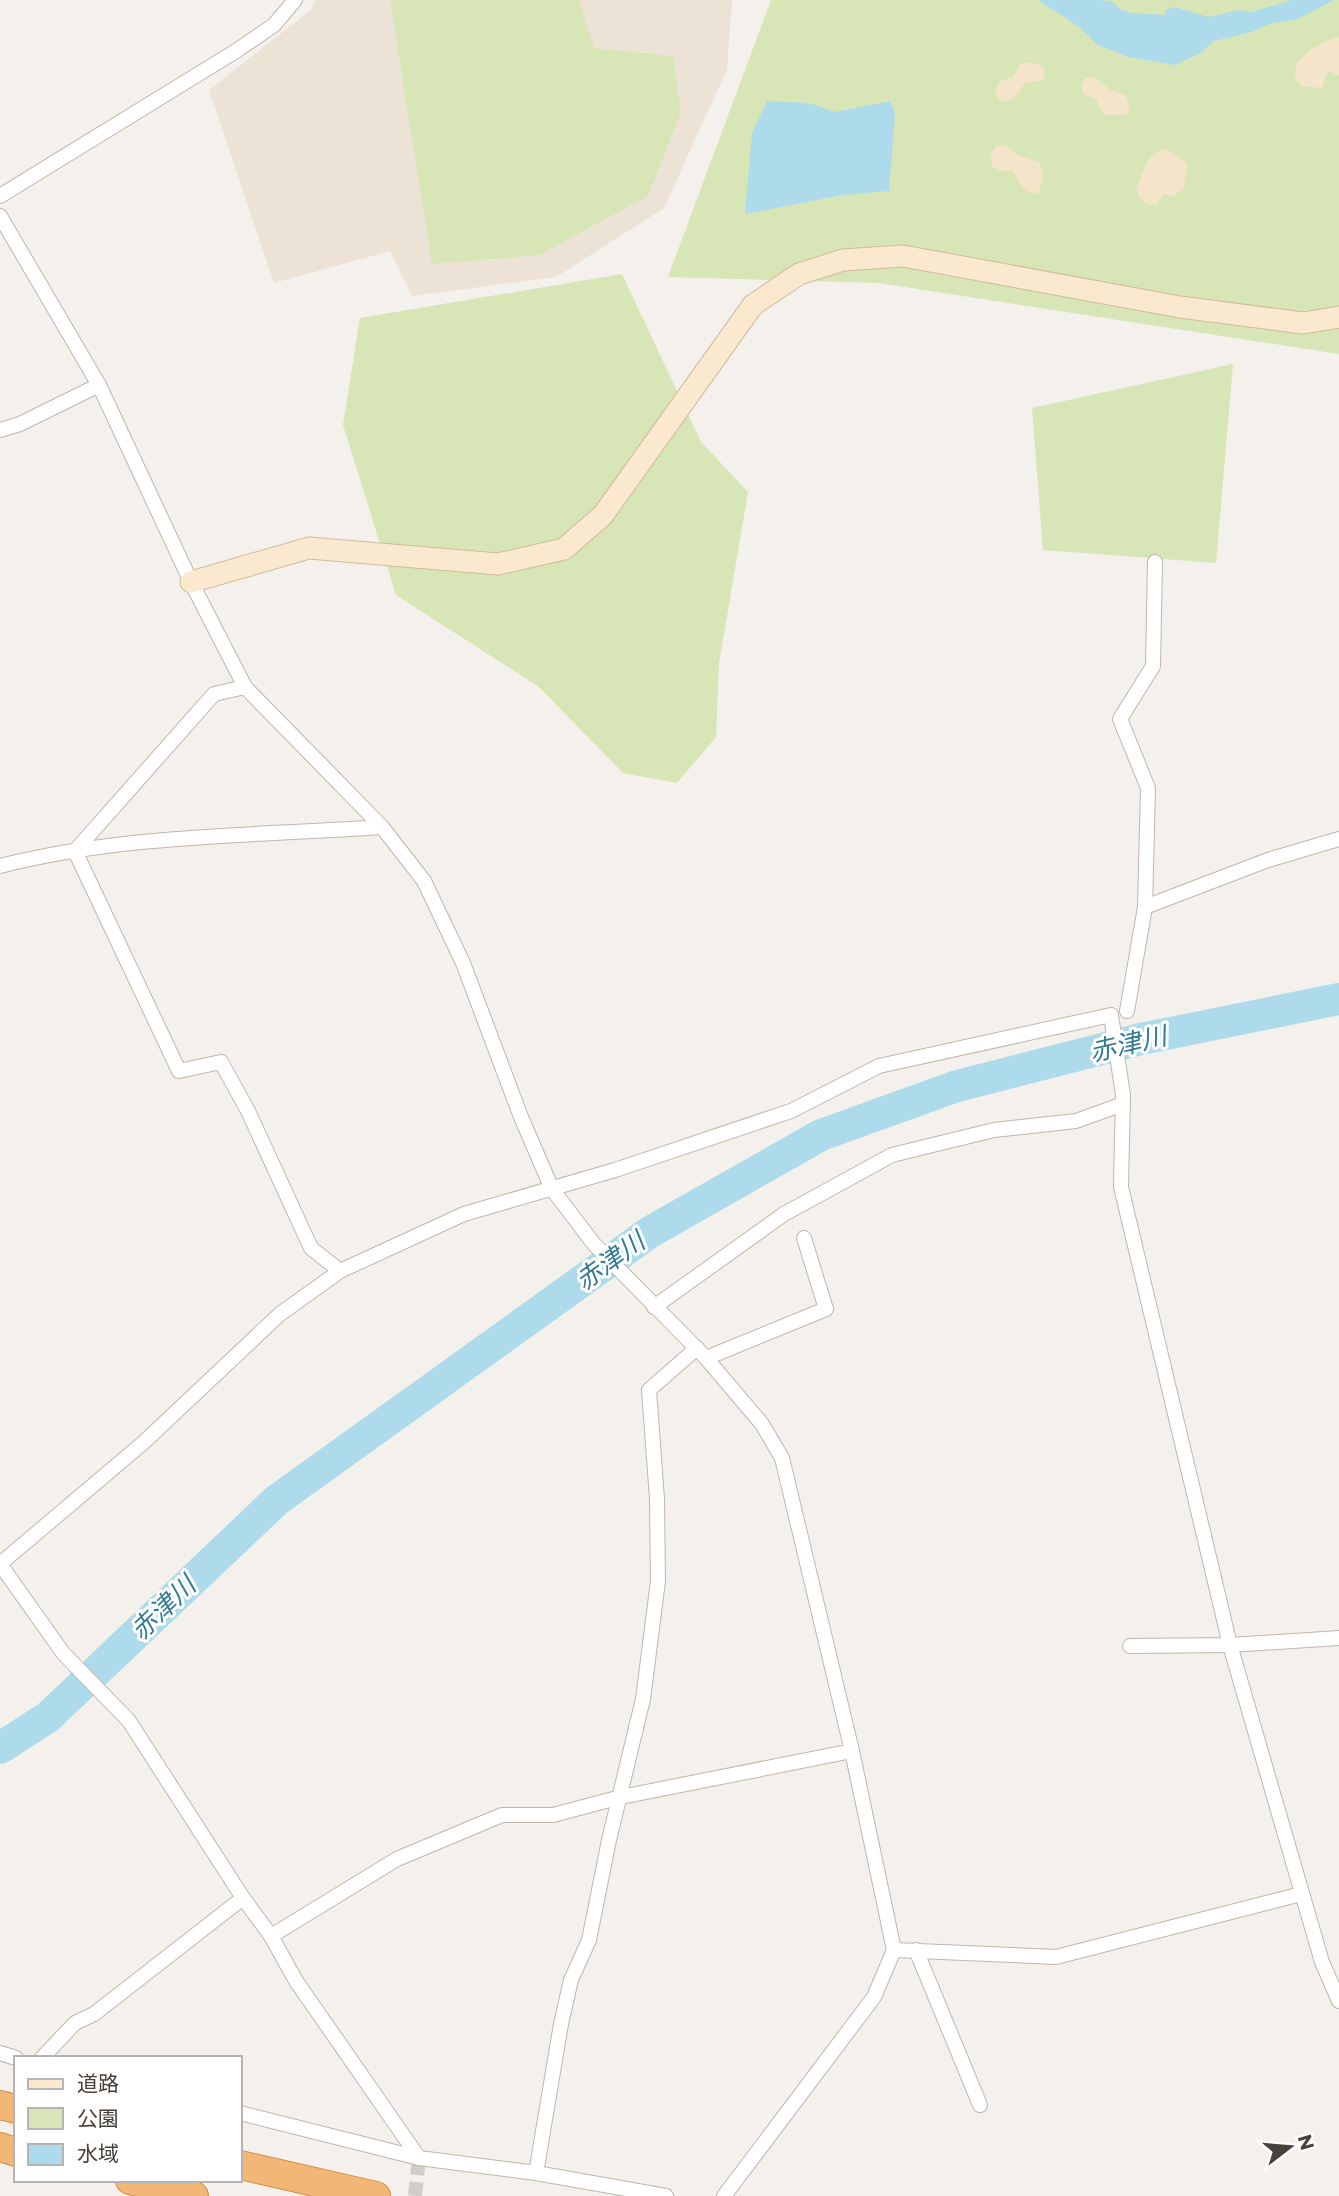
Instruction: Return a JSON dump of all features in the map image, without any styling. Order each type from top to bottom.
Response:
[{"type":"highway","points":[[242,2165],[376,2196]]},
{"type":"highway","points":[[138,2182],[194,2196]]},
{"type":"street","points":[[0,196],[194,79],[274,25],[295,0]]},
{"type":"street","points":[[0,216],[99,385],[191,582],[245,687],[382,827],[424,881],[463,963],[552,1189],[594,1244],[701,1353],[762,1424],[782,1458],[852,1751],[894,1950],[874,1997],[724,2196]]},
{"type":"street","points":[[191,582],[309,548],[498,564],[564,550],[603,515],[753,305],[799,274],[843,260],[903,256],[1180,307],[1303,323],[1339,317]]},
{"type":"street","points":[[0,430],[20,424],[99,385]]},
{"type":"street","points":[[1127,1011],[1145,907],[1148,788],[1120,719],[1153,666],[1155,562]]},
{"type":"street","points":[[75,851],[215,694],[245,687]]},
{"type":"street","points":[[0,866],[75,851],[187,837],[382,827]]},
{"type":"street","points":[[1145,907],[1268,860],[1339,839]]},
{"type":"street","points":[[75,851],[179,1071],[221,1062],[248,1111],[312,1248],[341,1271]]},
{"type":"street","points":[[419,2158],[296,1981],[271,1936],[243,1898],[125,1715],[70,1661],[0,1564],[143,1443],[281,1314],[341,1271],[464,1214],[552,1189],[791,1111],[879,1066],[1111,1015],[1123,1099],[1121,1187],[1230,1645],[1301,1894],[1322,1962],[1339,2001]]},
{"type":"street","points":[[649,1302],[784,1214],[892,1155],[994,1130],[1076,1121],[1123,1099]]},
{"type":"street","points":[[536,2173],[561,2024],[571,1980],[589,1940],[608,1840],[621,1797],[643,1699],[657,1581],[657,1499],[649,1390],[701,1353],[826,1309],[804,1238]]},
{"type":"street","points":[[1130,1646],[1230,1645],[1339,1638]]},
{"type":"street","points":[[271,1936],[397,1859],[502,1815],[553,1815],[621,1797],[852,1751]]},
{"type":"street","points":[[894,1950],[1056,1957],[1301,1894]]},
{"type":"street","points":[[44,2056],[75,2023],[94,2014],[243,1898]]},
{"type":"street","points":[[916,1950],[980,2105]]},
{"type":"street","points":[[1322,1962],[1339,1962]]},
{"type":"street","points":[[242,2114],[419,2158],[536,2173],[666,2196]]},
{"type":"shaded area","points":[[315,0],[732,0],[727,69],[664,208],[556,277],[412,296],[390,251],[274,283],[209,90],[311,10]]},
{"type":"green space","points":[[390,0],[579,0],[594,48],[673,56],[681,112],[648,196],[539,255],[432,264]]},
{"type":"green space","points":[[771,0],[1339,0],[1339,354],[879,283],[668,277]]},
{"type":"green space","points":[[622,274],[701,442],[748,492],[719,663],[716,737],[677,783],[623,773],[539,687],[396,595],[343,425],[360,318]]},
{"type":"green space","points":[[1233,364],[1216,563],[1043,550],[1032,408]]},
{"type":"sand","points":[[1339,37],[1339,76],[1328,71],[1322,88],[1303,86],[1295,79],[1296,64],[1311,49]]},
{"type":"sand","points":[[1030,62],[1043,66],[1045,76],[1042,80],[1025,83],[1013,99],[1001,102],[995,93],[999,82],[1013,77],[1021,64]]},
{"type":"sand","points":[[1094,77],[1110,90],[1126,95],[1130,108],[1127,115],[1105,115],[1096,100],[1084,94],[1081,87],[1085,78]]},
{"type":"sand","points":[[1005,145],[1018,155],[1040,162],[1043,180],[1038,193],[1026,190],[1012,171],[1000,171],[992,166],[990,155],[996,146]]},
{"type":"sand","points":[[1167,149],[1187,163],[1185,187],[1174,196],[1163,194],[1156,205],[1146,203],[1136,189],[1151,158]]},
{"type":"water","points":[[1038,0],[1100,0],[1113,2],[1121,10],[1133,13],[1165,15],[1165,10],[1174,7],[1209,17],[1239,10],[1252,12],[1292,0],[1334,0],[1298,19],[1273,23],[1251,32],[1214,41],[1200,53],[1175,65],[1128,57],[1098,45],[1078,26]]},
{"type":"water","points":[[767,101],[809,103],[835,112],[890,101],[895,114],[889,191],[842,195],[745,214],[752,133]]},
{"type":"waterway","name":"赤津川","points":[[0,1748],[48,1717],[277,1500],[650,1232],[821,1135],[957,1086],[1141,1039],[1339,999]]},
{"type":"tunnel","points":[[415,2196],[419,2158]]}]
